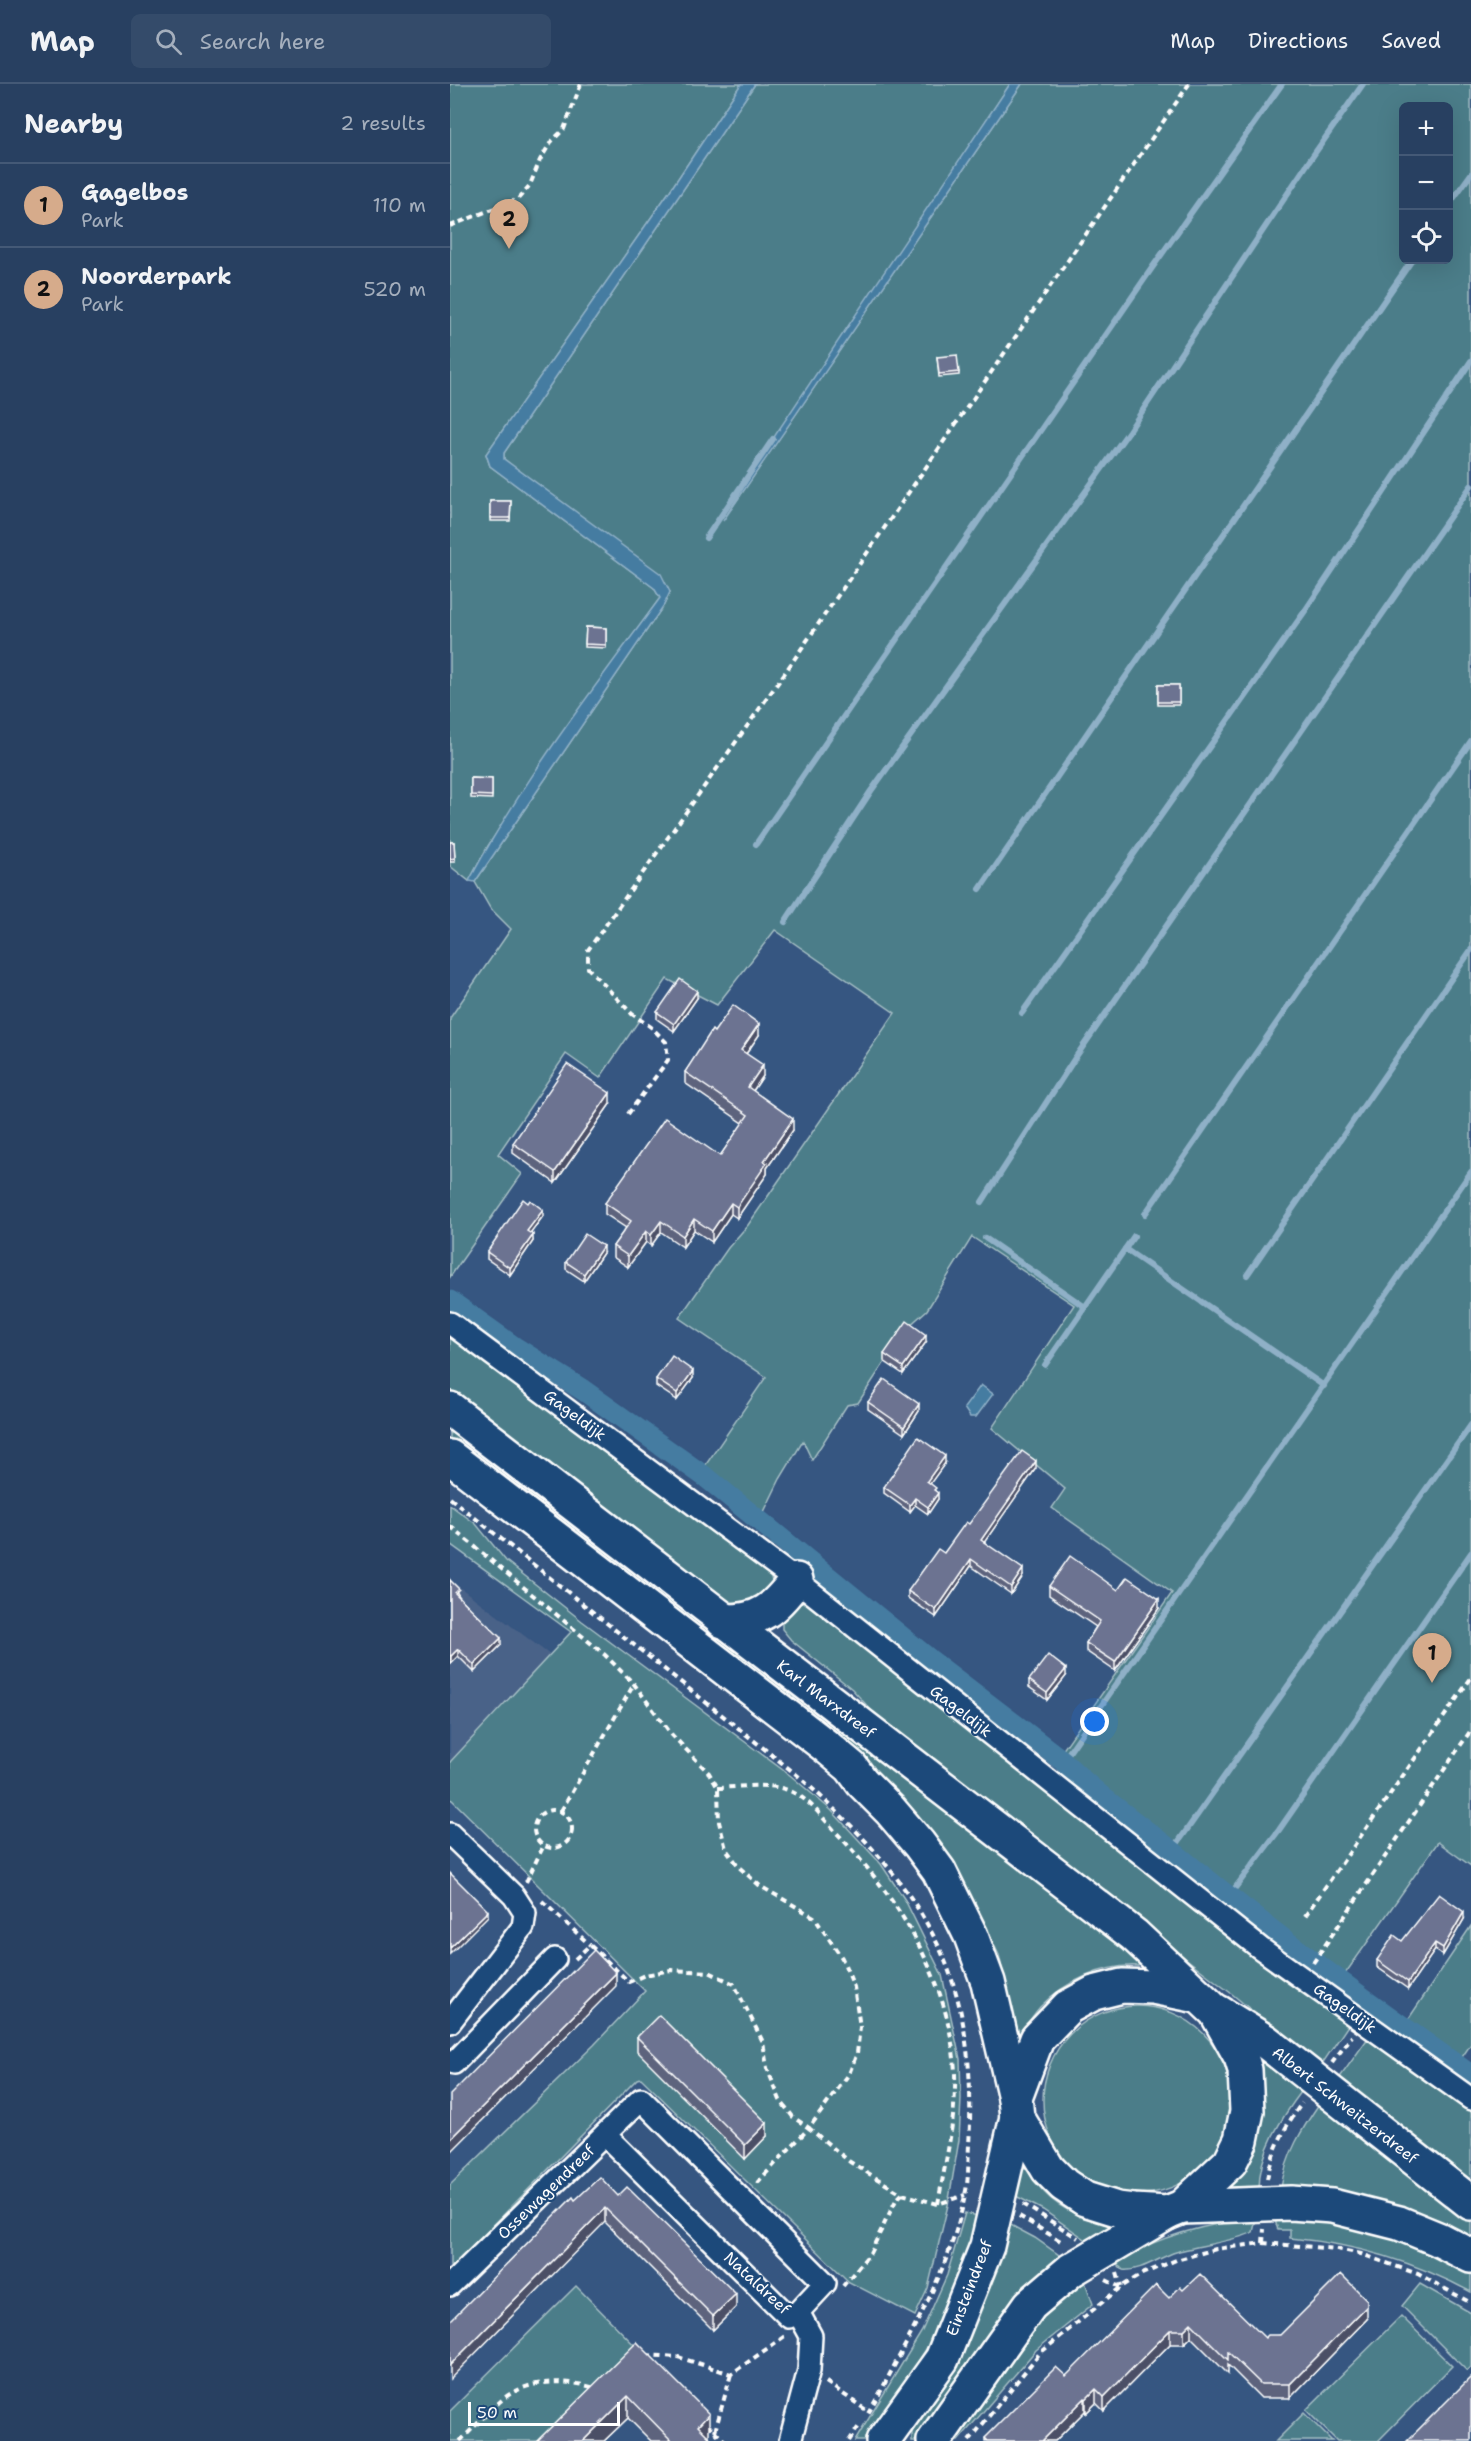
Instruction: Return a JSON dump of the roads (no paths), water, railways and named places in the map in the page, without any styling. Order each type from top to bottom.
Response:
[{"type":"main road","name":"Karl Marxdreef","points":[[450,1409],[789,1672],[1134,1935],[1207,2004]]},
{"type":"main road","points":[[450,1457],[827,1747],[851,1767],[862,1782],[890,1810],[939,1871],[972,1936],[988,1982],[1016,2108],[1048,2169],[1064,2185],[1085,2199],[1117,2209],[1175,2210],[1265,2203],[1332,2206],[1371,2214],[1399,2223],[1471,2256]]},
{"type":"main road","points":[[723,1621],[741,1621],[776,1606],[796,1580]]},
{"type":"main road","points":[[776,1606],[776,1639],[789,1672]]},
{"type":"main road","name":"Einsteindreef","points":[[883,2441],[942,2359],[987,2246],[999,2200],[1016,2108],[1037,2039],[1053,2021],[1076,2002],[1094,1993],[1122,1986],[1153,1987],[1207,2004]]},
{"type":"main road","points":[[934,2441],[1030,2305],[1071,2270],[1092,2256],[1175,2210],[1230,2162],[1240,2140],[1247,2111],[1245,2070],[1241,2057],[1207,2004]]},
{"type":"main road","name":"Albert Schweitzerdreef","points":[[1207,2004],[1265,2042],[1471,2203]]},
{"type":"street","name":"Gageldijk","points":[[450,1323],[796,1580],[1260,1948],[1471,2099]]},
{"type":"street","points":[[450,1834],[521,1898],[523,1926],[450,2022]]},
{"type":"street","points":[[450,2062],[454,2063],[555,1959]]},
{"type":"street","name":"Ossewagendreef","points":[[450,2285],[641,2098]]},
{"type":"street","name":"Nataldreef","points":[[605,2135],[789,2317],[798,2312],[825,2283],[641,2098]]},
{"type":"street","points":[[790,2441],[809,2370],[811,2336],[798,2312]]},
{"type":"waterway","points":[[756,844],[1152,268],[1282,84]]},
{"type":"waterway","points":[[785,922],[871,791],[1129,431],[1363,84]]},
{"type":"waterway","points":[[1453,199],[1471,174]]},
{"type":"waterway","points":[[980,889],[1409,264]]},
{"type":"waterway","points":[[1022,1013],[1305,611],[1471,361]]},
{"type":"waterway","points":[[706,538],[773,439]]},
{"type":"waterway","points":[[982,1202],[1075,1058],[1471,486]]},
{"type":"waterway","points":[[1145,1214],[1471,741]]},
{"type":"waterway","points":[[1247,1275],[1471,950]]},
{"type":"waterway","points":[[1063,1761],[1471,1172]]},
{"type":"waterway","points":[[1085,1307],[1134,1236]]},
{"type":"waterway","points":[[985,1238],[1085,1307],[1045,1365]]},
{"type":"waterway","points":[[1125,1249],[1324,1386]]},
{"type":"waterway","points":[[450,1301],[516,1348],[583,1390],[707,1478],[929,1659],[1063,1761],[1102,1797],[1282,1938],[1471,2075]]},
{"type":"waterway","points":[[1172,1851],[1471,1425]]},
{"type":"waterway","points":[[1229,1896],[1279,1830],[1471,1553]]},
{"type":"place","name":"Noorderpark","points":[[509,249]]},
{"type":"place","name":"Gagelbos","points":[[1432,1683]]}]
